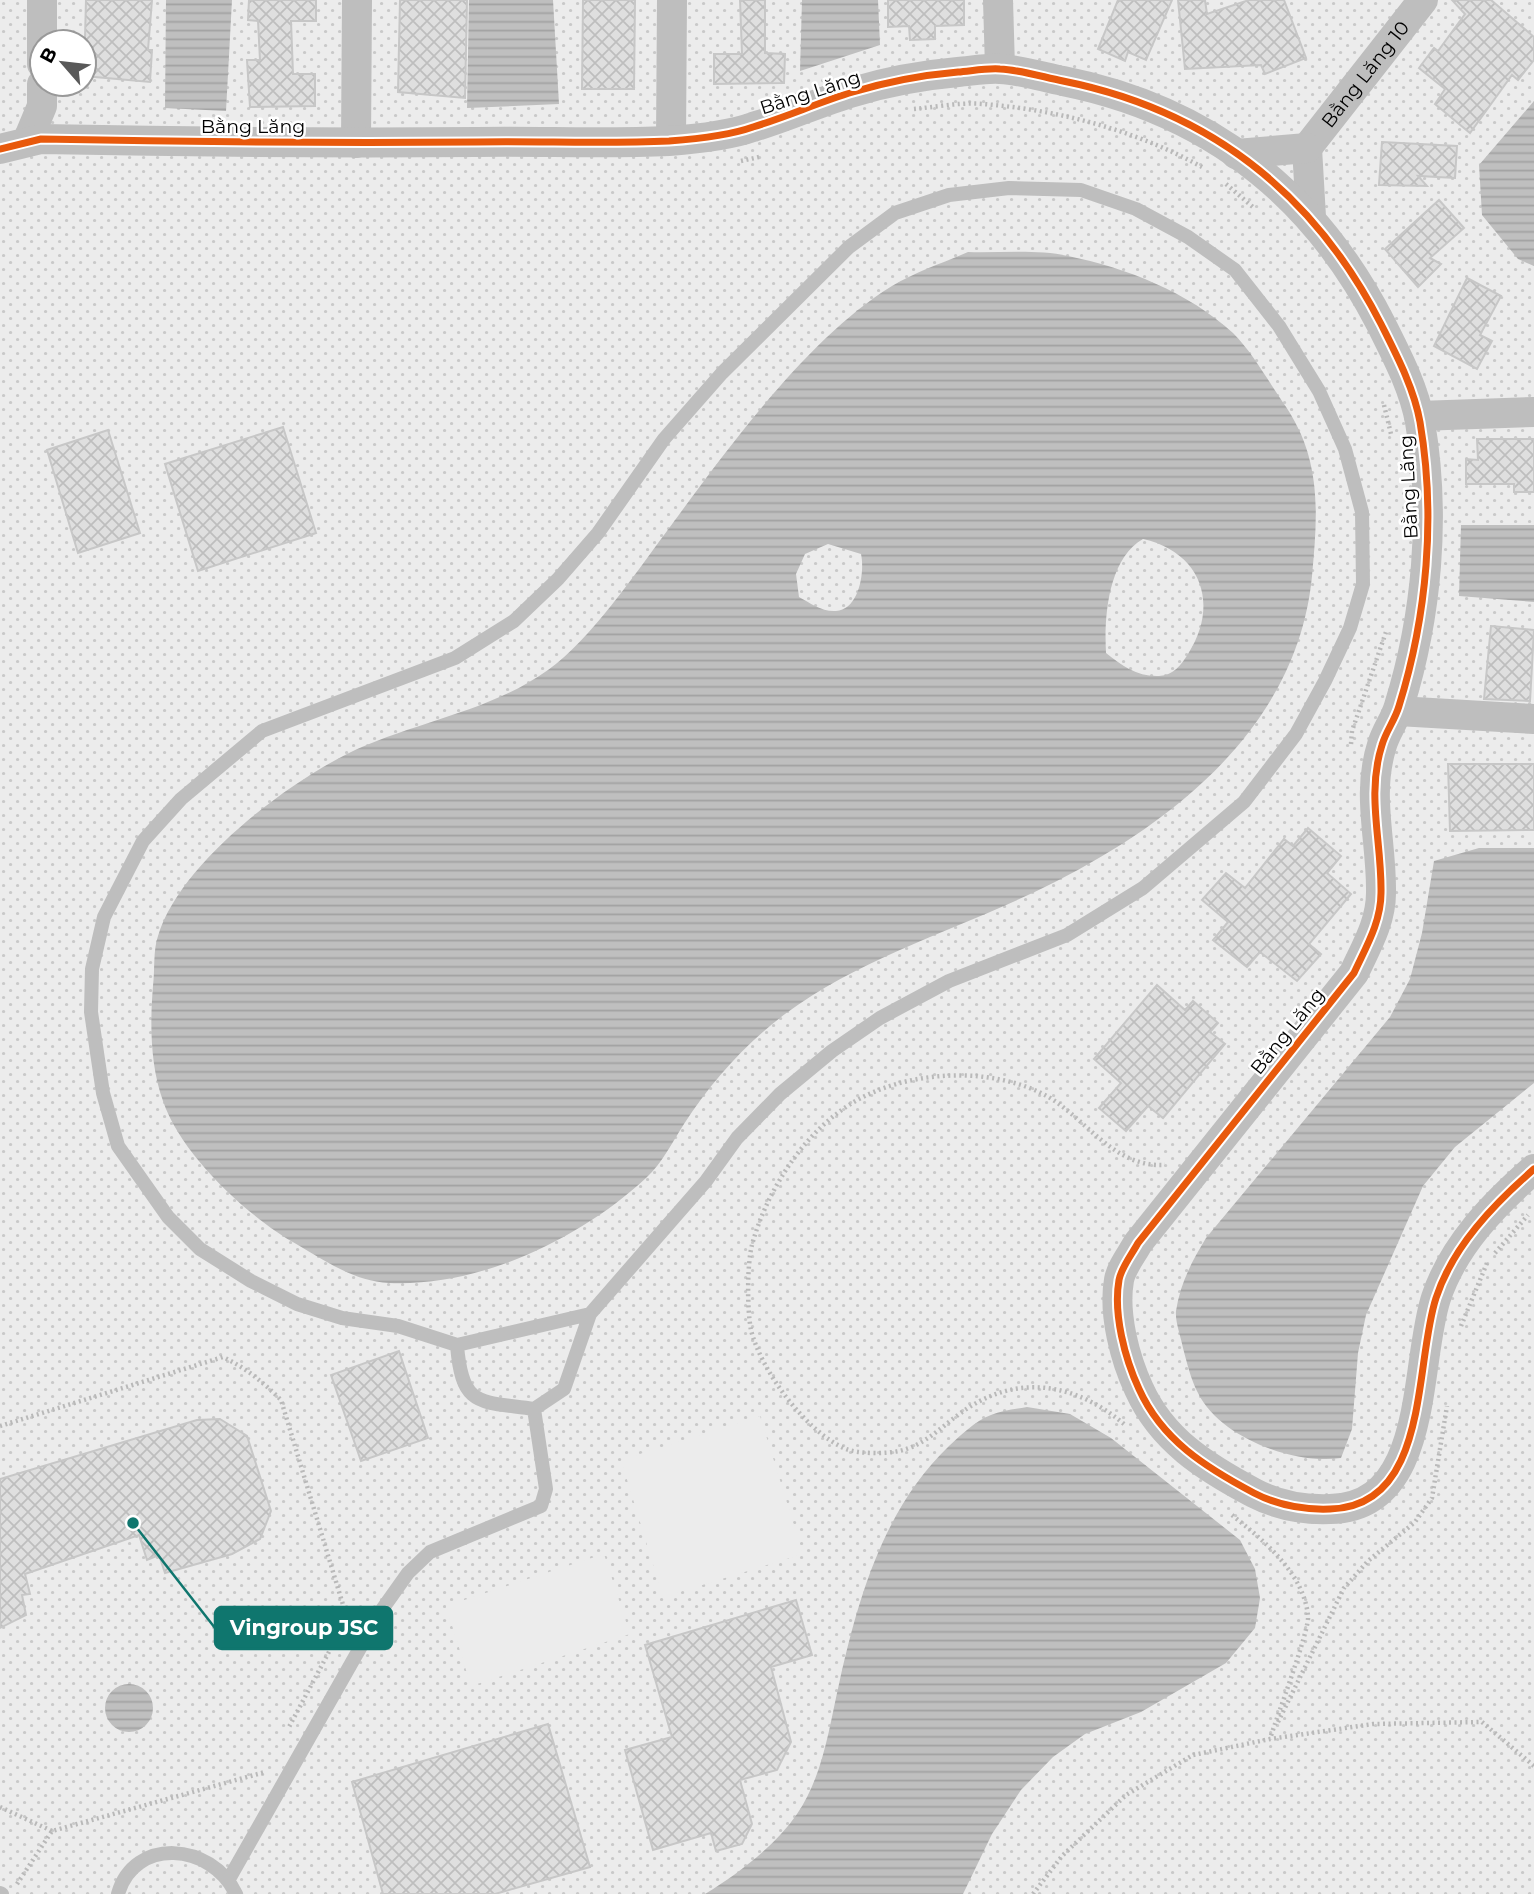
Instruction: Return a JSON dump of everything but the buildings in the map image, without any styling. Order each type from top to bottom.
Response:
[{"type":"street","points":[[42,0],[42,28]]},
{"type":"street","points":[[356,143],[357,0]]},
{"type":"street","points":[[671,141],[672,0]]},
{"type":"street","points":[[998,0],[1000,68]]},
{"type":"street","name":"Bằng Lăng 10","points":[[1307,148],[1423,0]]},
{"type":"street","name":"Bằng Lăng","points":[[14,146],[64,140],[356,143],[671,141],[746,130],[855,91],[942,73],[1000,68],[1078,84],[1148,104],[1199,130],[1226,165],[1264,173],[1311,217],[1344,260],[1400,361],[1419,416],[1426,465],[1426,555],[1422,606],[1398,711],[1382,740],[1375,775],[1374,815],[1381,895],[1374,931],[1354,973],[1138,1243],[1119,1279],[1119,1306],[1125,1351],[1139,1389],[1160,1426],[1186,1452],[1222,1476],[1261,1497],[1304,1510],[1350,1509],[1388,1483],[1409,1445],[1419,1398],[1424,1347],[1436,1297],[1461,1247],[1503,1196],[1534,1170]]},
{"type":"street","points":[[14,146],[40,98]]},
{"type":"street","points":[[43,98],[64,140]]},
{"type":"street","points":[[1226,165],[1307,148],[1311,217]]},
{"type":"street","points":[[1419,416],[1534,412]]},
{"type":"street","points":[[1398,711],[1534,719]]},
{"type":"lane","points":[[457,1345],[459,1375],[467,1392],[484,1402],[534,1409],[564,1389],[590,1314],[706,1181],[737,1138],[780,1094],[832,1051],[880,1018],[949,981],[1067,935],[1143,888],[1244,802],[1296,734],[1350,628],[1363,584],[1362,512],[1345,449],[1319,391],[1292,347],[1236,270],[1188,237],[1136,209],[1080,190],[1009,188],[949,195],[895,213],[849,247],[722,373],[664,439],[598,533],[558,579],[514,621],[455,658],[262,731],[181,799],[143,841],[104,917],[92,969],[90,1012],[103,1093],[118,1146],[167,1217],[200,1250],[251,1281],[297,1304],[342,1318],[398,1326],[457,1345],[590,1314]]},
{"type":"lane","points":[[229,1880],[381,1611],[408,1573],[430,1552],[541,1506],[547,1489],[534,1409]]},
{"type":"lane","points":[[118,1894],[133,1870],[151,1857],[172,1852],[194,1854],[213,1864],[229,1880],[236,1894]]},
{"type":"path","points":[[907,109],[981,103],[1042,112],[1117,129],[1207,170]]},
{"type":"path","points":[[738,161],[751,161],[761,156]]},
{"type":"path","points":[[1226,165],[1258,211]]},
{"type":"path","points":[[1380,394],[1394,445]]},
{"type":"path","points":[[1350,758],[1352,731],[1389,618]]},
{"type":"path","points":[[1130,1429],[1092,1399],[1066,1391],[1030,1387],[988,1396],[933,1437],[900,1451],[848,1450],[824,1437],[808,1421],[777,1386],[761,1356],[751,1329],[749,1256],[756,1231],[772,1196],[805,1146],[839,1111],[915,1077],[1006,1080],[1040,1092],[1091,1134],[1146,1166],[1170,1164]]},
{"type":"path","points":[[0,1426],[223,1357],[247,1369],[281,1400],[347,1618],[284,1737]]},
{"type":"path","points":[[1224,1509],[1253,1532],[1294,1576],[1309,1617],[1270,1739]]},
{"type":"path","points":[[1033,1894],[1062,1856],[1126,1795],[1193,1755],[1270,1739],[1373,1724],[1482,1722],[1534,1766]]},
{"type":"path","points":[[0,1807],[52,1831],[265,1773],[271,1761]]},
{"type":"path","points":[[10,1894],[52,1831]]},
{"type":"shaded area","points":[[0,0],[1534,0],[1534,1894],[0,1894]]},
{"type":"shaded area","points":[[166,0],[232,0],[226,111],[165,108]]},
{"type":"shaded area","points":[[469,0],[553,0],[559,104],[467,108]]},
{"type":"shaded area","points":[[802,0],[878,0],[880,45],[800,71]]},
{"type":"shaded area","points":[[1534,101],[1534,266],[1518,259],[1482,215],[1479,165]]},
{"type":"shaded area","points":[[968,252],[1056,254],[1112,267],[1177,294],[1215,318],[1240,340],[1295,422],[1311,464],[1314,485],[1316,507],[1312,576],[1302,629],[1283,677],[1257,721],[1225,760],[1187,796],[1146,828],[1101,857],[1021,898],[849,974],[785,1014],[756,1038],[717,1079],[646,1178],[591,1221],[560,1239],[493,1268],[458,1277],[389,1283],[364,1279],[341,1270],[259,1219],[219,1183],[185,1142],[163,1101],[153,1059],[151,1029],[155,947],[170,909],[187,882],[236,830],[321,768],[397,733],[500,697],[548,670],[596,624],[742,432],[799,365],[861,308],[892,286]],"holes":[[[1143,539],[1179,555],[1191,568],[1203,599],[1203,617],[1198,635],[1188,654],[1173,672],[1159,676],[1144,675],[1131,670],[1106,653],[1106,623],[1115,574],[1131,548]],[[828,544],[861,554],[862,562],[861,580],[855,597],[844,609],[836,611],[821,609],[799,597],[796,574],[805,554]]]},
{"type":"shaded area","points":[[1461,525],[1534,525],[1534,602],[1459,596]]},
{"type":"shaded area","points":[[1479,848],[1534,848],[1534,1083],[1455,1147],[1423,1186],[1366,1315],[1358,1353],[1352,1429],[1341,1458],[1302,1457],[1260,1445],[1223,1423],[1198,1393],[1189,1371],[1176,1320],[1180,1291],[1206,1238],[1390,1017],[1410,979],[1422,933],[1434,861]]},
{"type":"shaded area","points":[[1027,1407],[1070,1414],[1111,1438],[1240,1540],[1255,1569],[1260,1598],[1255,1628],[1226,1663],[1141,1712],[1085,1734],[1053,1757],[1021,1790],[992,1834],[963,1894],[705,1894],[767,1848],[788,1826],[806,1799],[824,1751],[865,1587],[891,1526],[907,1497],[926,1470],[974,1425],[995,1413]]},
{"type":"shaded area","points":[[760,1416],[803,1554],[663,1597],[621,1460]]},
{"type":"shaded area","points":[[604,1554],[630,1634],[471,1686],[446,1606]]},
{"type":"shaded area","points":[[129,1684],[146,1691],[153,1708],[146,1725],[129,1732],[112,1725],[105,1708],[112,1691]]},
{"type":"cycle path","points":[[0,149],[41,139],[314,142],[679,140],[712,137],[743,130],[840,96],[892,82],[995,69],[1032,74],[1116,94],[1164,113],[1210,136],[1251,164],[1289,197],[1323,235],[1354,277],[1381,324],[1404,372],[1420,422],[1425,458],[1428,529],[1422,601],[1409,672],[1377,764],[1375,800],[1381,893],[1376,924],[1354,973],[1138,1243],[1122,1271],[1118,1293],[1119,1322],[1134,1377],[1149,1407],[1173,1437],[1202,1462],[1263,1497],[1281,1504],[1310,1509],[1330,1509],[1362,1502],[1386,1485],[1402,1459],[1419,1394],[1429,1326],[1443,1279],[1476,1227],[1534,1169]]},
{"type":"place","name":"Vingroup JSC","points":[[133,1523]]}]
